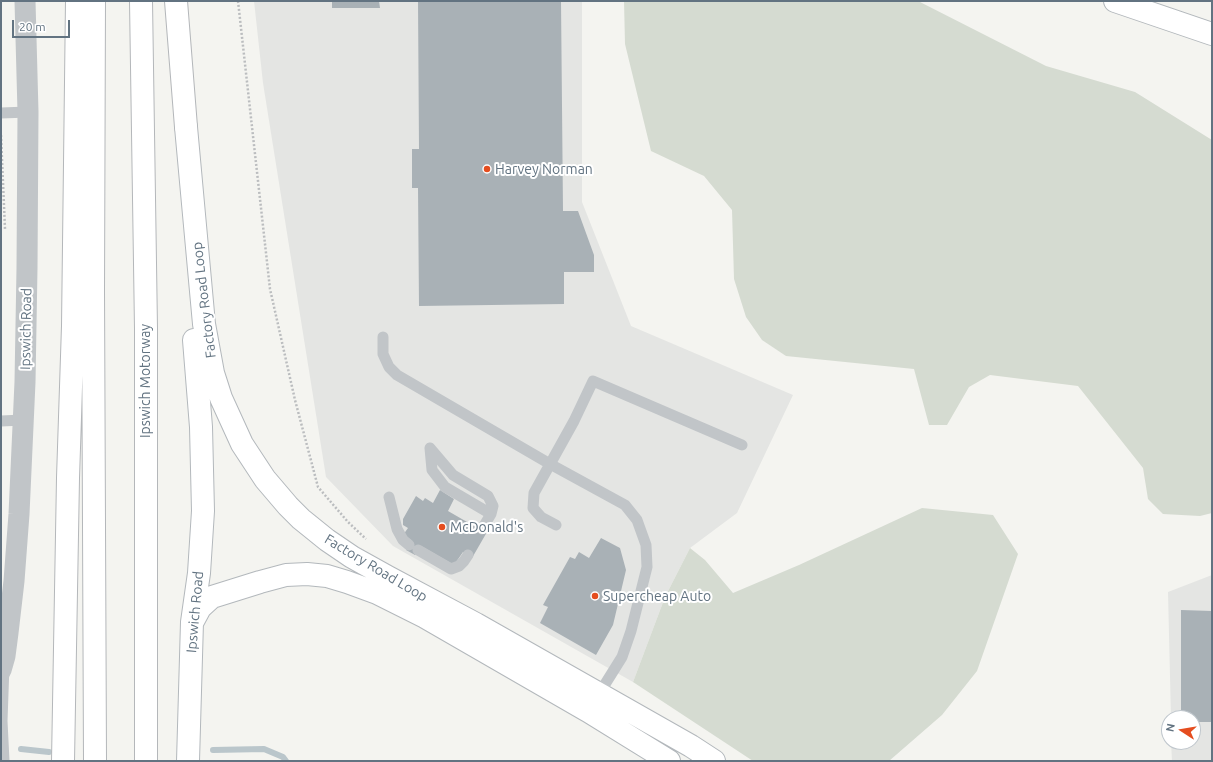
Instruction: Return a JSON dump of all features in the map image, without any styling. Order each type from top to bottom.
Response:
[{"type":"main road","points":[[63,761],[67,493],[73,326],[77,1]]},
{"type":"main road","points":[[94,1],[93,298],[95,761]]},
{"type":"main road","name":"Ipswich Motorway","points":[[141,1],[146,329],[146,761]]},
{"type":"main road","points":[[176,1],[186,127]]},
{"type":"main road","points":[[1115,1],[1212,34]]},
{"type":"main road","name":"Ipswich Road","points":[[186,127],[188,241],[201,427],[203,478],[200,552],[192,622],[188,761]]},
{"type":"main road","name":"Factory Road Loop","points":[[186,127],[204,324],[212,367],[221,398],[242,444],[265,479],[301,519],[327,540],[388,577],[476,624],[594,703],[669,761]]},
{"type":"main road","name":"Factory Road Loop","points":[[192,622],[200,608],[212,597],[286,575],[307,574],[327,576],[377,592],[701,758]]},
{"type":"street","name":"Ipswich Road","points":[[3,663],[14,581],[19,514],[23,420],[27,268],[28,112],[25,1]]},
{"type":"lane","points":[[1,113],[28,112]]},
{"type":"lane","points":[[383,336],[383,354],[389,367],[397,375],[550,464],[625,505],[637,520],[646,546],[647,567],[631,631],[622,657],[594,703]]},
{"type":"lane","points":[[556,525],[541,517],[534,508],[534,493],[574,421],[593,381],[742,445]]},
{"type":"lane","points":[[1,421],[23,420]]},
{"type":"lane","points":[[482,529],[491,514],[493,506],[488,496],[453,475],[430,448],[432,470],[445,487],[491,514]]},
{"type":"lane","points":[[389,497],[398,529],[403,540],[413,548],[451,569],[459,566],[468,555]]},
{"type":"lane","name":"Ipswich Road","points":[[3,663],[2,721],[4,761]]},
{"type":"path","points":[[238,1],[270,289],[295,400],[318,487],[348,522],[366,538]]},
{"type":"path","points":[[1,135],[6,234]]},
{"type":"shaded area","points":[[254,1],[582,1],[582,202],[631,326],[793,395],[737,513],[690,548],[665,597],[633,682],[393,546],[326,477],[263,83]]},
{"type":"shaded area","points":[[624,1],[918,1],[1046,66],[1135,92],[1212,140],[1212,513],[1200,516],[1163,514],[1148,499],[1143,468],[1078,386],[990,375],[969,387],[947,425],[929,425],[914,369],[786,356],[762,340],[746,317],[734,279],[732,210],[704,176],[651,151],[625,44]]},
{"type":"shaded area","points":[[922,508],[993,515],[1018,554],[977,671],[942,715],[889,761],[753,761],[633,682],[665,597],[690,548],[705,560],[733,593],[799,565]]},
{"type":"shaded area","points":[[1212,575],[1212,761],[1172,761],[1171,750],[1201,750],[1201,710],[1171,710],[1168,592]]},
{"type":"building","points":[[332,1],[379,1],[380,8],[332,8]]},
{"type":"building","name":"Harvey Norman","points":[[418,1],[561,1],[563,211],[578,211],[594,255],[594,272],[564,272],[564,304],[419,306],[418,188],[412,188],[412,149],[419,149]]},
{"type":"building","name":"McDonald's","points":[[440,490],[454,499],[448,511],[487,532],[472,558],[463,552],[454,565],[421,546],[415,555],[406,550],[411,540],[403,535],[408,528],[403,525],[403,519],[416,496],[423,501],[425,498],[433,503]]},
{"type":"building","points":[[601,538],[620,548],[626,570],[613,625],[596,655],[540,623],[548,607],[543,605],[570,557],[575,559],[579,552],[589,558]]},
{"type":"building","points":[[1181,610],[1212,611],[1212,722],[1201,722],[1201,710],[1181,710]]},
{"type":"waterway","points":[[21,749],[49,752]]},
{"type":"waterway","points":[[213,750],[264,749],[283,757],[286,761]]},
{"type":"place","name":"Harvey Norman","points":[[487,169]]},
{"type":"place","name":"McDonald's","points":[[442,527]]},
{"type":"place","name":"Supercheap Auto","points":[[595,596]]}]
